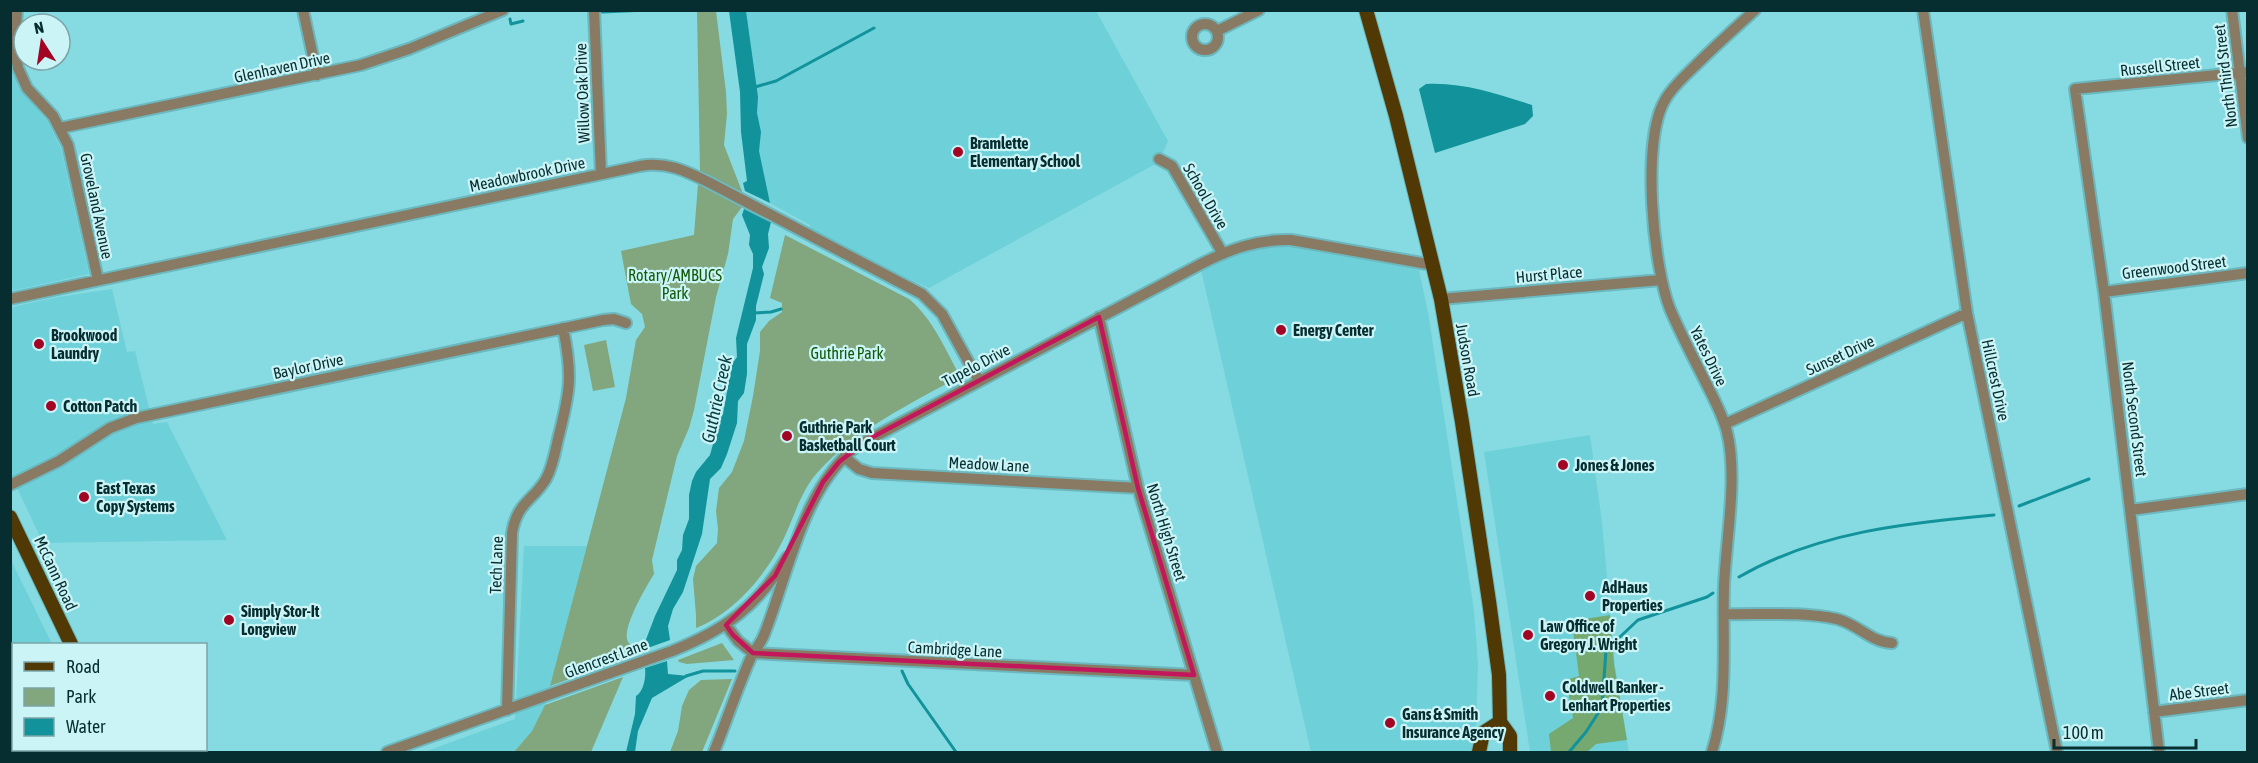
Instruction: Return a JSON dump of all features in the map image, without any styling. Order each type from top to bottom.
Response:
[{"type":"main road","name":"Judson Road","points":[[1366,10],[1396,116],[1441,299],[1490,610],[1499,675],[1500,722]]},
{"type":"main road","name":"McCann Road","points":[[10,517],[70,643]]},
{"type":"main road","points":[[1482,753],[1483,733],[1500,722],[1510,736],[1511,753]]},
{"type":"street","name":"Groveland Avenue","points":[[17,10],[15,48],[19,71],[27,88],[50,113],[60,128],[74,162],[98,280]]},
{"type":"street","points":[[303,10],[317,75]]},
{"type":"street","name":"Glenhaven Drive","points":[[60,128],[317,75],[390,56],[503,10]]},
{"type":"street","name":"Willow Oak Drive","points":[[594,10],[601,174]]},
{"type":"street","points":[[1217,31],[1259,10]]},
{"type":"street","points":[[1737,10],[1744,20]]},
{"type":"street","name":"Yates Drive","points":[[1712,753],[1723,707],[1724,614],[1732,468],[1730,443],[1725,424],[1674,317],[1661,279],[1655,241],[1652,156],[1659,112],[1672,90],[1755,10]]},
{"type":"street","name":"Hillcrest Drive","points":[[1923,10],[1967,313],[2057,753]]},
{"type":"street","name":"North Third Street","points":[[2232,10],[2244,72],[2247,138]]},
{"type":"street","name":"Russell Street","points":[[2075,89],[2244,72]]},
{"type":"street","name":"North Second Street","points":[[2075,89],[2104,292],[2159,753]]},
{"type":"street","name":"School Drive","points":[[1159,159],[1172,165],[1222,254]]},
{"type":"street","name":"Meadowbrook Drive","points":[[10,299],[652,164],[676,167],[913,288],[942,314],[979,381]]},
{"type":"street","name":"Tupelo Drive","points":[[714,753],[753,652],[764,637],[798,538],[823,482],[844,457],[857,446],[1222,254],[1256,242],[1291,240],[1433,266]]},
{"type":"street","name":"Greenwood Street","points":[[2104,292],[2247,273]]},
{"type":"street","name":"Hurst Place","points":[[1441,299],[1661,279]]},
{"type":"street","name":"Sunset Drive","points":[[1725,424],[1967,313]]},
{"type":"street","name":"North High Street","points":[[1099,317],[1138,488],[1217,753]]},
{"type":"street","name":"Baylor Drive","points":[[10,485],[59,461],[105,431],[136,418],[609,319],[626,323]]},
{"type":"street","name":"Tech Lane","points":[[507,710],[512,533],[519,510],[543,484],[548,474],[564,416],[570,390],[570,373],[563,328]]},
{"type":"street","name":"Meadow Lane","points":[[844,457],[859,469],[872,473],[1138,488]]},
{"type":"street","points":[[2131,510],[2247,494]]},
{"type":"street","name":"Glencrest Lane","points":[[387,753],[686,645],[719,630],[766,588],[798,538]]},
{"type":"street","points":[[1724,614],[1825,617],[1849,623],[1877,641],[1892,643]]},
{"type":"street","points":[[726,624],[738,641],[753,652]]},
{"type":"street","name":"Cambridge Lane","points":[[753,652],[1194,675]]},
{"type":"street","name":"Abe Street","points":[[2154,712],[2247,700]]},
{"type":"highlighted area","points":[[1099,317],[1138,488],[1194,675],[753,653],[733,635],[726,625],[775,576],[823,482],[839,462],[867,440]]},
{"type":"shaded area","name":"Bramlette Elementary School","points":[[738,11],[1096,11],[1168,141],[1159,162],[929,288],[810,228],[810,225],[759,197]]},
{"type":"shaded area","points":[[11,66],[19,88],[48,122],[61,149],[89,274],[11,291]]},
{"type":"shaded area","points":[[1273,246],[1291,246],[1419,270],[1428,312],[1474,610],[1478,664],[1473,752],[1311,752],[1201,270],[1240,253]]},
{"type":"shaded area","points":[[112,289],[127,352],[135,351],[153,424],[167,422],[227,540],[43,543],[11,475],[10,309],[58,297]]},
{"type":"shaded area","points":[[1590,435],[1602,522],[1615,666],[1629,752],[1530,752],[1484,452]]},
{"type":"shaded area","points":[[524,546],[587,546],[544,710],[532,731],[514,752],[424,752],[515,719]]},
{"type":"shaded area","points":[[10,558],[52,643],[12,643],[12,751],[102,752],[11,752]]},
{"type":"green space","points":[[697,11],[716,11],[726,92],[727,114],[724,145],[743,194],[700,171]]},
{"type":"green space","name":"Rotary/AMBUCS Park","points":[[698,184],[742,207],[733,219],[728,254],[716,297],[694,410],[677,456],[652,560],[654,574],[636,606],[627,632],[627,639],[636,655],[550,686],[626,398],[636,340],[645,327],[642,314],[631,304],[621,251],[694,235]]},
{"type":"green space","name":"Guthrie Park","points":[[785,235],[909,299],[932,325],[960,376],[866,430],[832,457],[806,488],[777,552],[759,578],[723,613],[696,628],[693,579],[696,566],[717,543],[716,511],[719,488],[732,472],[744,441],[760,351],[760,332],[769,321],[782,312],[782,303],[770,298]]},
{"type":"green space","points":[[606,340],[615,387],[593,391],[584,345]]},
{"type":"green space","points":[[1610,615],[1614,664],[1627,740],[1596,744],[1587,752],[1551,752],[1549,734],[1573,718],[1566,680],[1579,676],[1572,621]]},
{"type":"green space","points":[[722,643],[734,660],[687,664],[678,660]]},
{"type":"green space","points":[[623,677],[591,752],[514,752],[532,731],[545,705]]},
{"type":"green space","points":[[732,679],[702,752],[670,752],[678,731],[682,706],[689,690],[701,680]]},
{"type":"water","points":[[729,11],[746,11],[758,97],[757,113],[761,132],[759,151],[770,203],[745,191],[743,183],[747,181],[741,132],[740,92]]},
{"type":"water","points":[[1426,84],[1467,87],[1506,97],[1532,105],[1533,116],[1525,124],[1435,153],[1419,89]]},
{"type":"water","points":[[744,209],[771,222],[768,234],[769,248],[762,267],[764,274],[756,306],[756,320],[747,344],[747,374],[744,393],[738,401],[737,423],[727,454],[721,468],[710,479],[702,534],[683,592],[673,609],[668,626],[670,640],[642,650],[677,570],[677,560],[682,550],[683,535],[689,519],[689,495],[692,481],[696,472],[710,455],[723,414],[732,364],[737,357],[736,338],[753,268],[753,254],[749,245],[750,235],[742,215]]},
{"type":"water","points":[[667,661],[668,674],[689,676],[652,698],[638,731],[635,752],[626,752],[635,714],[636,696],[644,684],[645,668]]},
{"type":"waterway","points":[[602,12],[647,10]]},
{"type":"waterway","points":[[510,19],[511,24],[523,21]]},
{"type":"waterway","points":[[755,87],[776,81],[874,28]]},
{"type":"waterway","points":[[753,313],[781,309]]},
{"type":"waterway","points":[[2019,506],[2089,479]]},
{"type":"waterway","points":[[1739,577],[1799,549],[1863,532],[1895,526],[1994,515]]},
{"type":"waterway","points":[[1569,752],[1586,732],[1602,707],[1606,650],[1638,620],[1713,593]]},
{"type":"waterway","points":[[686,676],[703,671],[735,671]]},
{"type":"waterway","points":[[902,671],[908,684],[956,752]]},
{"type":"place","name":"Bramlette Elementary School","points":[[958,152]]},
{"type":"place","name":"Energy Center","points":[[1281,330]]},
{"type":"place","name":"Brookwood Laundry","points":[[39,344]]},
{"type":"place","name":"Cotton Patch","points":[[51,406]]},
{"type":"place","name":"Guthrie Park Basketball Court","points":[[787,436]]},
{"type":"place","name":"Jones & Jones","points":[[1563,465]]},
{"type":"place","name":"East Texas Copy Systems","points":[[84,497]]},
{"type":"place","name":"AdHaus Properties","points":[[1590,596]]},
{"type":"place","name":"Simply Stor-It Longview","points":[[229,620]]},
{"type":"place","name":"Law Office of Gregory J. Wright","points":[[1528,635]]},
{"type":"place","name":"Coldwell Banker - Lenhart Properties","points":[[1550,696]]},
{"type":"place","name":"Gans & Smith Insurance Agency","points":[[1390,723]]},
{"type":"water label","name":"Guthrie Creek","points":[[717,399]]}]
